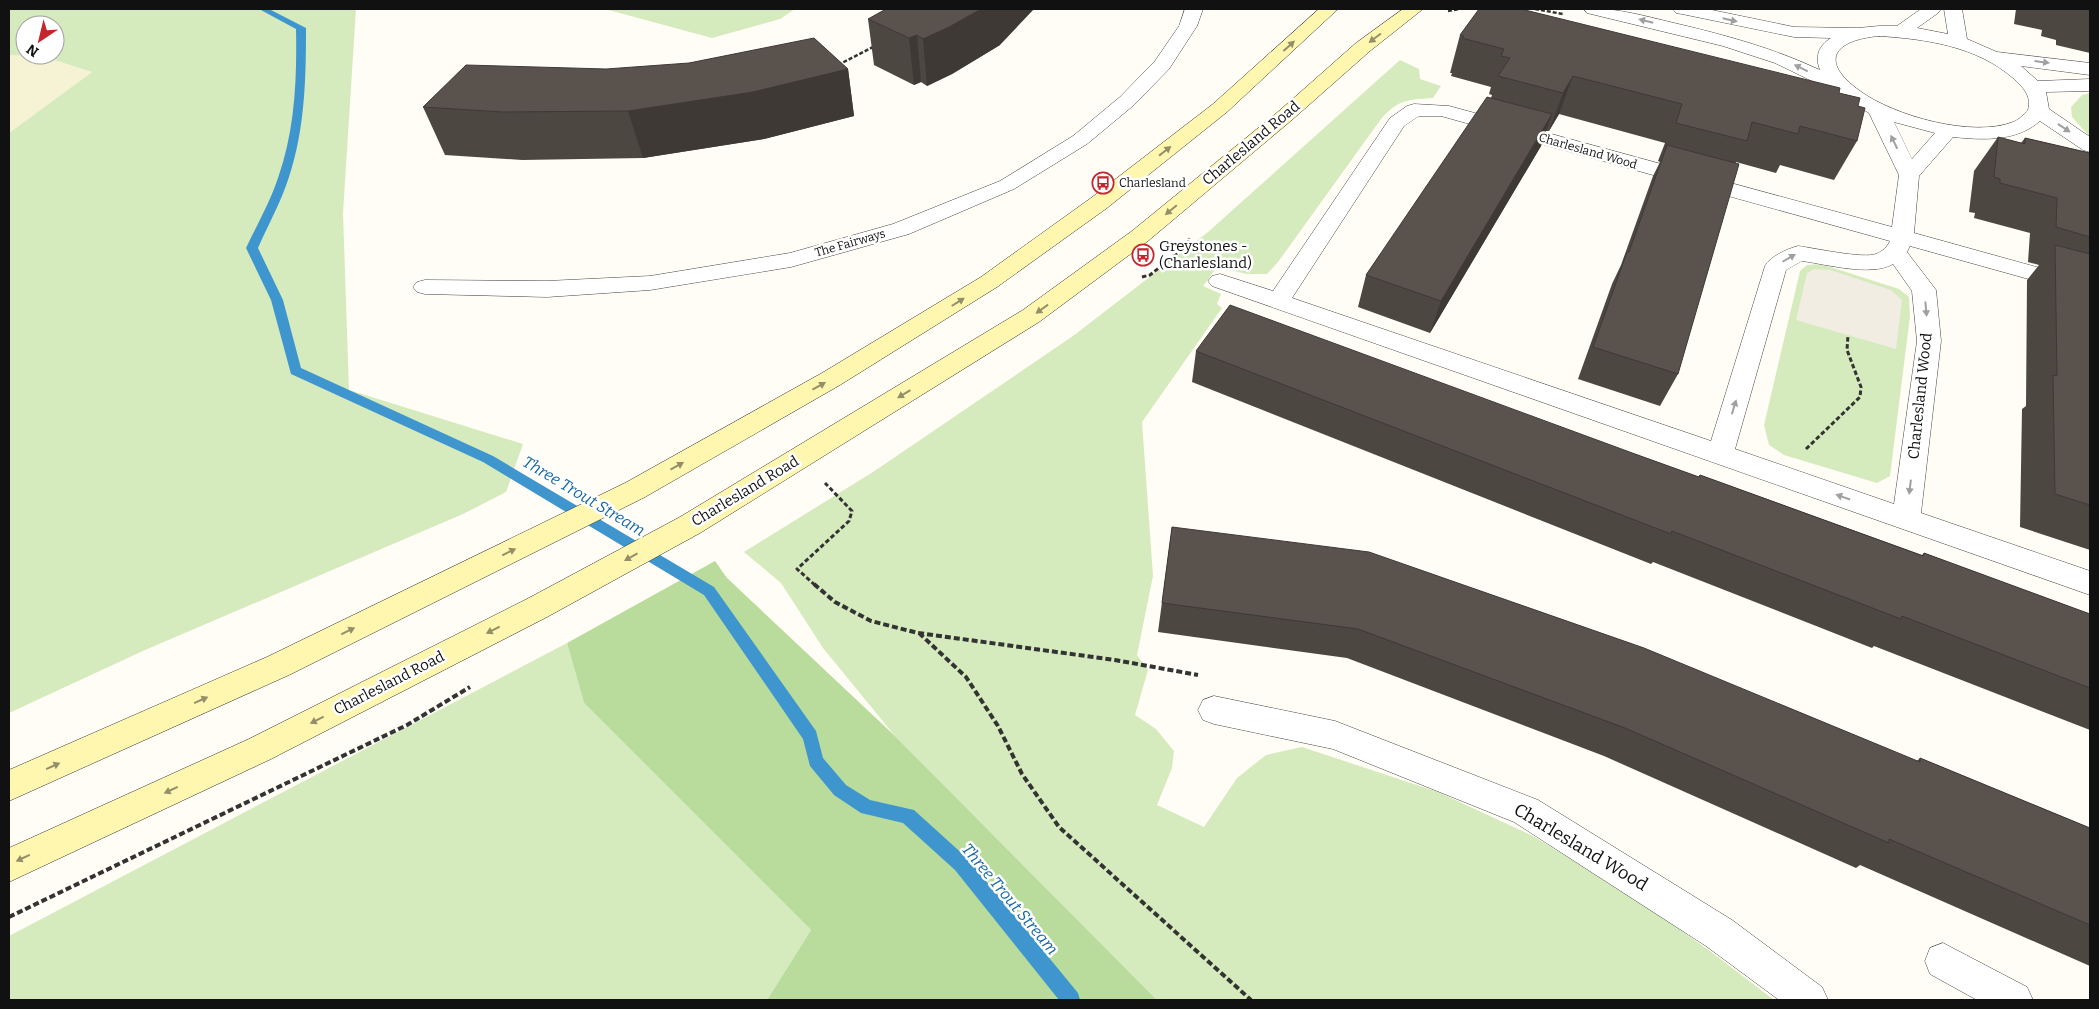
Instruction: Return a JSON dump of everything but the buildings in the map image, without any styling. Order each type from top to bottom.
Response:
[{"type":"main road","points":[[9,786],[278,666],[635,490],[831,379],[989,282],[1099,203],[1220,108],[1329,9]]},
{"type":"main road","name":"Charlesland Road","points":[[9,865],[260,749],[537,608],[690,525],[1031,316],[1140,236],[1286,116],[1363,47],[1414,9]]},
{"type":"street","name":"The Fairways","points":[[425,287],[547,290],[650,283],[791,260],[901,229],[1007,185],[1080,140],[1127,101],[1162,65],[1188,26],[1194,9]]},
{"type":"street","points":[[1594,9],[1729,42],[1782,59],[1845,90],[1878,110],[1912,122],[1948,130],[1992,132],[2014,128],[2030,121],[2039,111],[2039,100],[2034,87],[2018,72],[1994,57],[1958,42],[1902,31],[1858,33],[1794,32],[1682,9]]},
{"type":"street","points":[[1902,31],[1932,9]]},
{"type":"street","points":[[1953,9],[1958,42]]},
{"type":"street","points":[[1845,90],[1831,75],[1825,61],[1829,48],[1840,39],[1858,33]]},
{"type":"street","points":[[1994,57],[2090,69]]},
{"type":"street","points":[[2034,87],[2090,85]]},
{"type":"street","name":"Charlesland Wood","points":[[1276,302],[1397,122],[1414,110],[1442,110],[1899,245],[2082,286]]},
{"type":"street","points":[[1878,110],[1910,175]]},
{"type":"street","points":[[2039,111],[2090,146]]},
{"type":"street","points":[[1720,454],[1776,266],[1798,253],[1853,261],[1879,262],[1899,245],[1910,175],[1948,130]]},
{"type":"street","points":[[1992,132],[2028,146]]},
{"type":"street","name":"Charlesland Wood","points":[[1899,245],[1924,290],[1929,341],[1906,519]]},
{"type":"street","points":[[1220,281],[2090,583]]},
{"type":"street","name":"Charlesland Wood","points":[[1214,710],[1335,735],[1526,811],[1719,933],[1809,1000]]},
{"type":"street","points":[[1943,961],[2014,1000]]},
{"type":"path","points":[[834,66],[850,60],[882,42]]},
{"type":"path","points":[[1796,480],[1802,454],[1808,444],[1860,397],[1861,387],[1848,350],[1848,335]]},
{"type":"path","points":[[821,479],[852,511],[849,522],[822,544],[797,569],[836,602],[872,621],[918,633],[1114,660],[1221,679],[1214,710]]},
{"type":"path","points":[[918,633],[966,677],[998,726],[1022,774],[1059,827],[1251,1000]]},
{"type":"shaded area","points":[[9,55],[15,55],[15,65],[65,65],[65,63],[92,72],[9,133]]},
{"type":"shaded area","points":[[1814,269],[1830,270],[1891,290],[1902,300],[1896,349],[1796,320],[1807,273]]},
{"type":"green space","points":[[9,9],[356,9],[343,213],[349,390],[523,444],[506,492],[463,514],[145,650],[9,713],[9,133],[92,72],[65,63],[65,15],[15,15],[15,55],[9,55]]},
{"type":"green space","points":[[605,9],[795,9],[780,19],[712,38]]},
{"type":"green space","points":[[1400,60],[1419,69],[1420,79],[1441,86],[1433,98],[1404,102],[1387,112],[1278,262],[1267,274],[1247,274],[1217,267],[1203,286],[1221,294],[1217,304],[1222,308],[1142,422],[1153,576],[1137,655],[1148,670],[1135,715],[1156,729],[1174,751],[1172,768],[1157,805],[1204,827],[1237,778],[1266,755],[1302,747],[1438,792],[1533,836],[1632,896],[1710,951],[1774,1000],[1157,1000],[895,736],[823,648],[781,583],[744,552],[873,472],[1073,336],[1208,232]]},
{"type":"green space","points":[[2090,93],[2090,137],[2072,117],[2071,107],[2082,95]]},
{"type":"green space","points":[[1821,264],[1899,289],[1909,297],[1910,316],[1890,476],[1877,483],[1784,455],[1769,445],[1764,425],[1800,271],[1807,265]]},
{"type":"green space","points":[[715,561],[727,578],[895,736],[1157,1000],[767,1000],[811,930],[584,703],[567,643]]},
{"type":"green space","points":[[567,643],[584,703],[811,930],[767,1000],[9,1000],[9,936]]},
{"type":"waterway","name":"Three Trout Stream","points":[[263,9],[301,28],[299,103],[294,141],[281,186],[252,248],[277,300],[295,371],[488,459],[709,591],[810,736],[816,761],[840,790],[867,807],[908,816],[961,864],[1071,1000]]},
{"type":"place","name":"Charlesland","points":[[1103,183]]},
{"type":"place","name":"Greystones - (Charlesland)","points":[[1143,255]]}]
